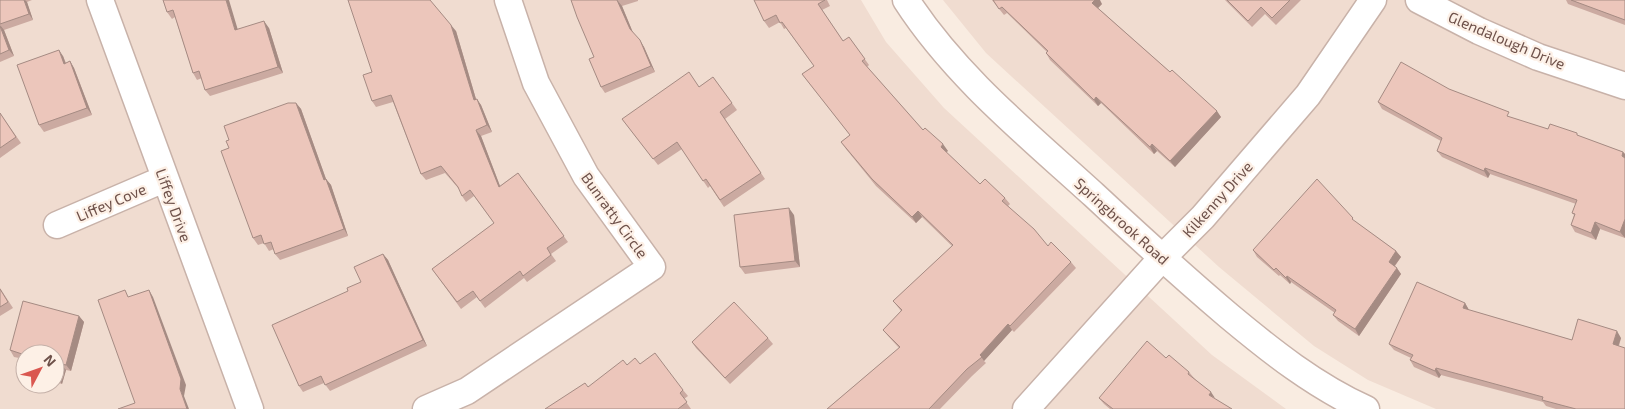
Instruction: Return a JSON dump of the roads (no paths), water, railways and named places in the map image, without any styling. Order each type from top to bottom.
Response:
[{"type":"street","name":"Liffey Drive","points":[[100,0],[164,179],[250,409]]},
{"type":"street","name":"Bunratty Circle","points":[[426,409],[467,391],[652,267],[581,168],[536,83],[508,0]]},
{"type":"street","name":"Springbrook Road","points":[[906,0],[938,45],[973,84],[1162,258],[1276,356],[1349,401],[1366,409]]},
{"type":"street","name":"Kilkenny Drive","points":[[1026,409],[1162,258],[1203,217],[1308,95],[1373,0]]},
{"type":"street","name":"Glendalough Drive","points":[[1420,0],[1479,31],[1538,57],[1625,86]]},
{"type":"street","name":"Liffey Cove","points":[[57,225],[164,179]]}]
